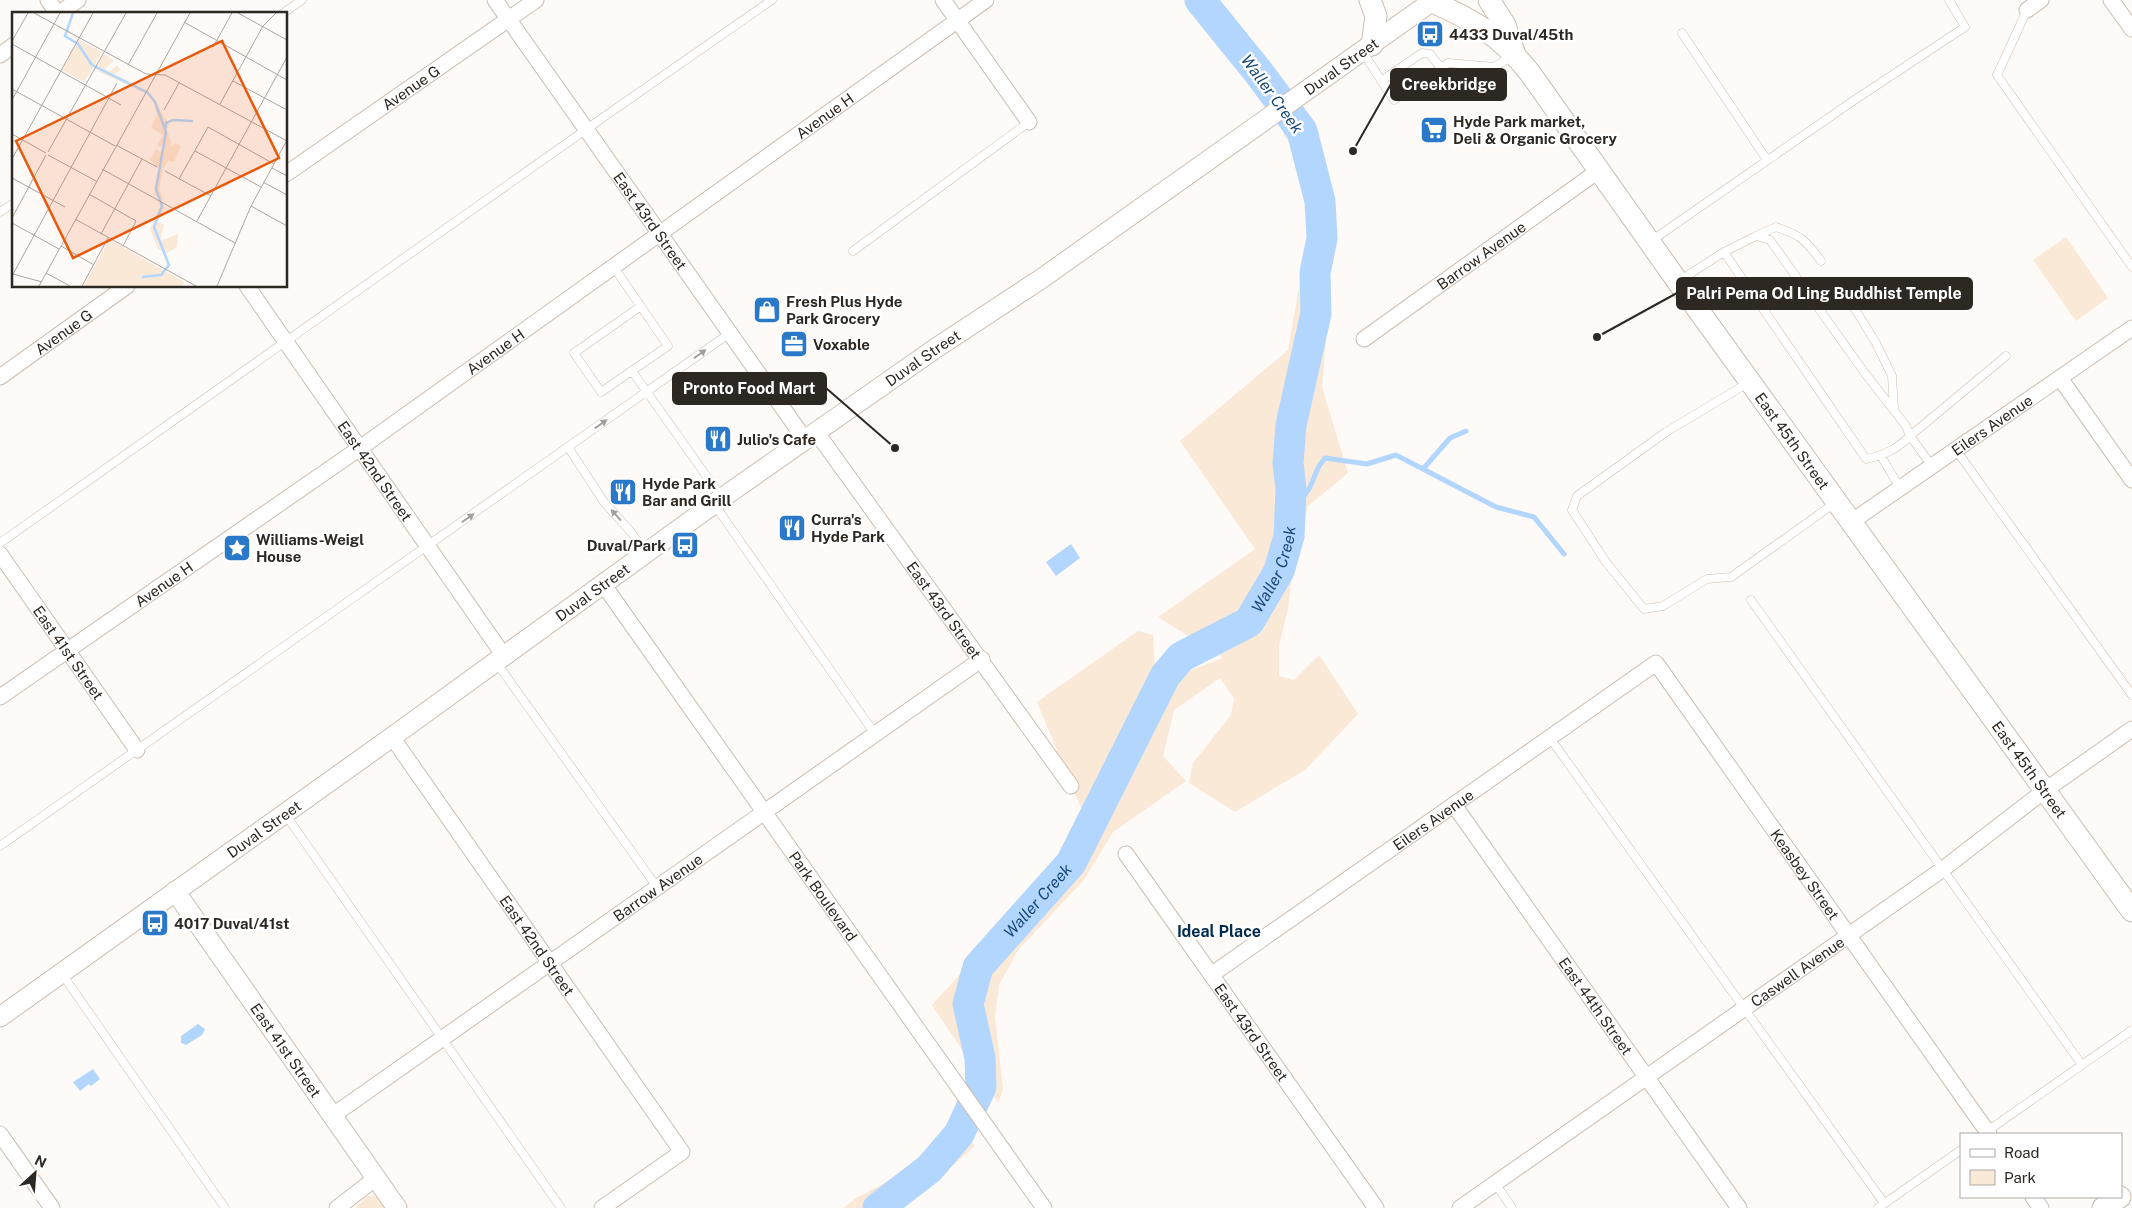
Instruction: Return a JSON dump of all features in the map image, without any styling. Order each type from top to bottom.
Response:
[{"type":"main road","points":[[1367,48],[1376,16],[1370,0]]},
{"type":"main road","points":[[1489,0],[1505,25],[1515,55]]},
{"type":"main road","name":"East 45th Street","points":[[1432,1],[1478,24],[1496,37],[1515,55],[2132,911]]},
{"type":"main road","points":[[2103,1208],[2117,1198]]},
{"type":"street","points":[[48,0],[57,12]]},
{"type":"street","points":[[61,12],[78,0]]},
{"type":"street","name":"East 43rd Street","points":[[495,0],[730,333],[982,659],[1072,786]]},
{"type":"street","name":"Avenue G","points":[[288,173],[536,0]]},
{"type":"street","points":[[943,0],[1029,122]]},
{"type":"street","name":"Avenue H","points":[[0,697],[360,448],[986,0]]},
{"type":"street","points":[[2027,10],[2041,0]]},
{"type":"street","points":[[2111,0],[2132,29]]},
{"type":"street","name":"Duval Street","points":[[0,1018],[718,501],[936,348],[1041,279],[1432,1]]},
{"type":"street","points":[[0,55],[12,46]]},
{"type":"street","name":"Barrow Avenue","points":[[1364,339],[1598,171]]},
{"type":"street","name":"Avenue G","points":[[0,377],[124,288]]},
{"type":"street","name":"East 42nd Street","points":[[248,288],[428,546],[500,659]]},
{"type":"street","name":"Eilers Avenue","points":[[1851,522],[2132,328]]},
{"type":"street","points":[[2060,378],[2132,480]]},
{"type":"street","name":"East 41st Street","points":[[0,554],[137,750]]},
{"type":"street","name":"Park Boulevard","points":[[603,584],[1044,1208]]},
{"type":"street","name":"Barrow Avenue","points":[[332,1116],[982,659]]},
{"type":"street","name":"Eilers Avenue","points":[[1211,975],[1656,663]]},
{"type":"street","name":"Keasbey Street","points":[[1656,663],[1986,1133]]},
{"type":"street","name":"Caswell Avenue","points":[[1460,1208],[1943,869],[2044,791],[2132,729]]},
{"type":"street","name":"East 42nd Street","points":[[392,737],[682,1152],[602,1208]]},
{"type":"street","name":"East 44th Street","points":[[1454,805],[1739,1208]]},
{"type":"street","name":"East 43rd Street","points":[[1126,854],[1376,1208]]},
{"type":"street","name":"East 41st Street","points":[[175,892],[397,1208]]},
{"type":"street","points":[[0,1134],[52,1208]]},
{"type":"street","points":[[337,1208],[376,1178]]},
{"type":"lane","points":[[285,12],[302,0]]},
{"type":"lane","points":[[0,544],[772,0]]},
{"type":"lane","points":[[1649,243],[1767,160],[1965,27],[1949,0]]},
{"type":"lane","points":[[2027,10],[1997,75],[2132,267]]},
{"type":"lane","points":[[1682,33],[1767,160]]},
{"type":"lane","points":[[1367,48],[1381,81],[1394,100],[1448,63],[1494,67],[1515,55]]},
{"type":"lane","points":[[1381,81],[1422,53],[1430,54],[1441,68]]},
{"type":"lane","points":[[853,251],[1029,122]]},
{"type":"lane","points":[[0,212],[12,204]]},
{"type":"lane","points":[[1678,282],[1724,252],[1776,227],[1796,233],[1813,249],[1821,261]]},
{"type":"lane","points":[[1756,236],[1770,240],[1864,372],[1906,426],[1910,436],[1932,466]]},
{"type":"lane","points":[[1724,252],[1866,459],[1881,456],[1898,448],[2006,356]]},
{"type":"lane","points":[[613,266],[668,346],[601,392],[574,353],[640,306]]},
{"type":"lane","points":[[1842,288],[1876,343],[1892,376],[1894,411]]},
{"type":"lane","points":[[0,846],[730,333]]},
{"type":"lane","points":[[632,371],[875,734]]},
{"type":"lane","points":[[1750,382],[1666,432],[1577,496],[1572,510],[1606,562],[1644,609],[1663,606],[1707,579],[1731,577],[1837,502]]},
{"type":"lane","points":[[568,447],[604,502],[631,532],[646,553]]},
{"type":"lane","points":[[1956,450],[2132,695]]},
{"type":"lane","points":[[1881,456],[1900,488]]},
{"type":"lane","points":[[1751,600],[2082,1064]]},
{"type":"lane","points":[[500,659],[657,887]]},
{"type":"lane","points":[[1550,738],[1744,1008],[1881,1206],[1960,1151]]},
{"type":"lane","points":[[285,814],[561,1208]]},
{"type":"lane","points":[[62,974],[225,1208]]},
{"type":"lane","points":[[1986,1133],[2132,1030]]},
{"type":"lane","points":[[1495,1183],[1512,1208]]},
{"type":"green space","points":[[1183,0],[1217,0],[1283,81],[1259,96]]},
{"type":"green space","points":[[1308,116],[1330,220],[1327,275],[1328,319],[1322,387],[1348,473],[1308,506],[1293,563],[1288,609],[1279,646],[1279,676],[1294,680],[1319,655],[1358,714],[1305,770],[1235,812],[1189,783],[1193,763],[1231,715],[1234,698],[1220,678],[1174,710],[1163,756],[1186,781],[1113,832],[1084,880],[1018,950],[999,985],[995,1017],[1003,1089],[998,1103],[932,1005],[1056,869],[1084,815],[1037,702],[1138,631],[1153,635],[1155,668],[1166,686],[1186,672],[1223,658],[1158,617],[1255,549],[1180,441],[1288,350],[1315,197],[1300,160],[1283,134]]},
{"type":"green space","points":[[2066,237],[2108,298],[2076,321],[2033,260]]},
{"type":"green space","points":[[955,1120],[975,1146],[904,1208],[843,1208],[856,1198],[921,1164]]},
{"type":"green space","points":[[373,1195],[386,1208],[355,1208],[366,1197]]},
{"type":"water","points":[[1071,544],[1080,558],[1056,576],[1046,562]]},
{"type":"water","points":[[198,1024],[205,1029],[202,1035],[186,1045],[181,1043],[181,1036]]},
{"type":"water","points":[[93,1069],[100,1079],[80,1091],[73,1082]]},
{"type":"waterway","name":"Waller Creek","points":[[878,1208],[929,1169],[959,1134],[981,1087],[980,1058],[968,1004],[978,967],[1071,863],[1165,676],[1181,657],[1249,622],[1279,571],[1289,536],[1291,489],[1288,463],[1291,425],[1316,313],[1315,273],[1322,238],[1320,201],[1302,131],[1259,73],[1200,0]]},
{"type":"waterway","points":[[1423,469],[1450,438],[1466,431]]},
{"type":"waterway","points":[[1290,515],[1309,489],[1319,466],[1325,458],[1367,464],[1396,455],[1496,507],[1534,517],[1564,554]]},
{"type":"place","name":"4433 Duval/45th","points":[[1430,34]]},
{"type":"place","name":"Hyde Park market, Deli & Organic Grocery","points":[[1434,130]]},
{"type":"place","name":"Creekbridge","points":[[1353,151]]},
{"type":"place","name":"Fresh Plus Hyde Park Grocery","points":[[767,310]]},
{"type":"place","name":"Palri Pema Od Ling Buddhist Temple","points":[[1597,337]]},
{"type":"place","name":"Voxable","points":[[794,344]]},
{"type":"place","name":"Julio's Cafe","points":[[718,439]]},
{"type":"place","name":"Pronto Food Mart","points":[[895,448]]},
{"type":"place","name":"Hyde Park Bar and Grill","points":[[623,492]]},
{"type":"place","name":"Curra's Hyde Park","points":[[792,528]]},
{"type":"place","name":"Duval/Park","points":[[685,545]]},
{"type":"place","name":"Williams-Weigl House","points":[[237,548]]},
{"type":"place","name":"4017 Duval/41st","points":[[155,923]]},
{"type":"district","name":"Ideal Place","points":[[1219,931]]}]
